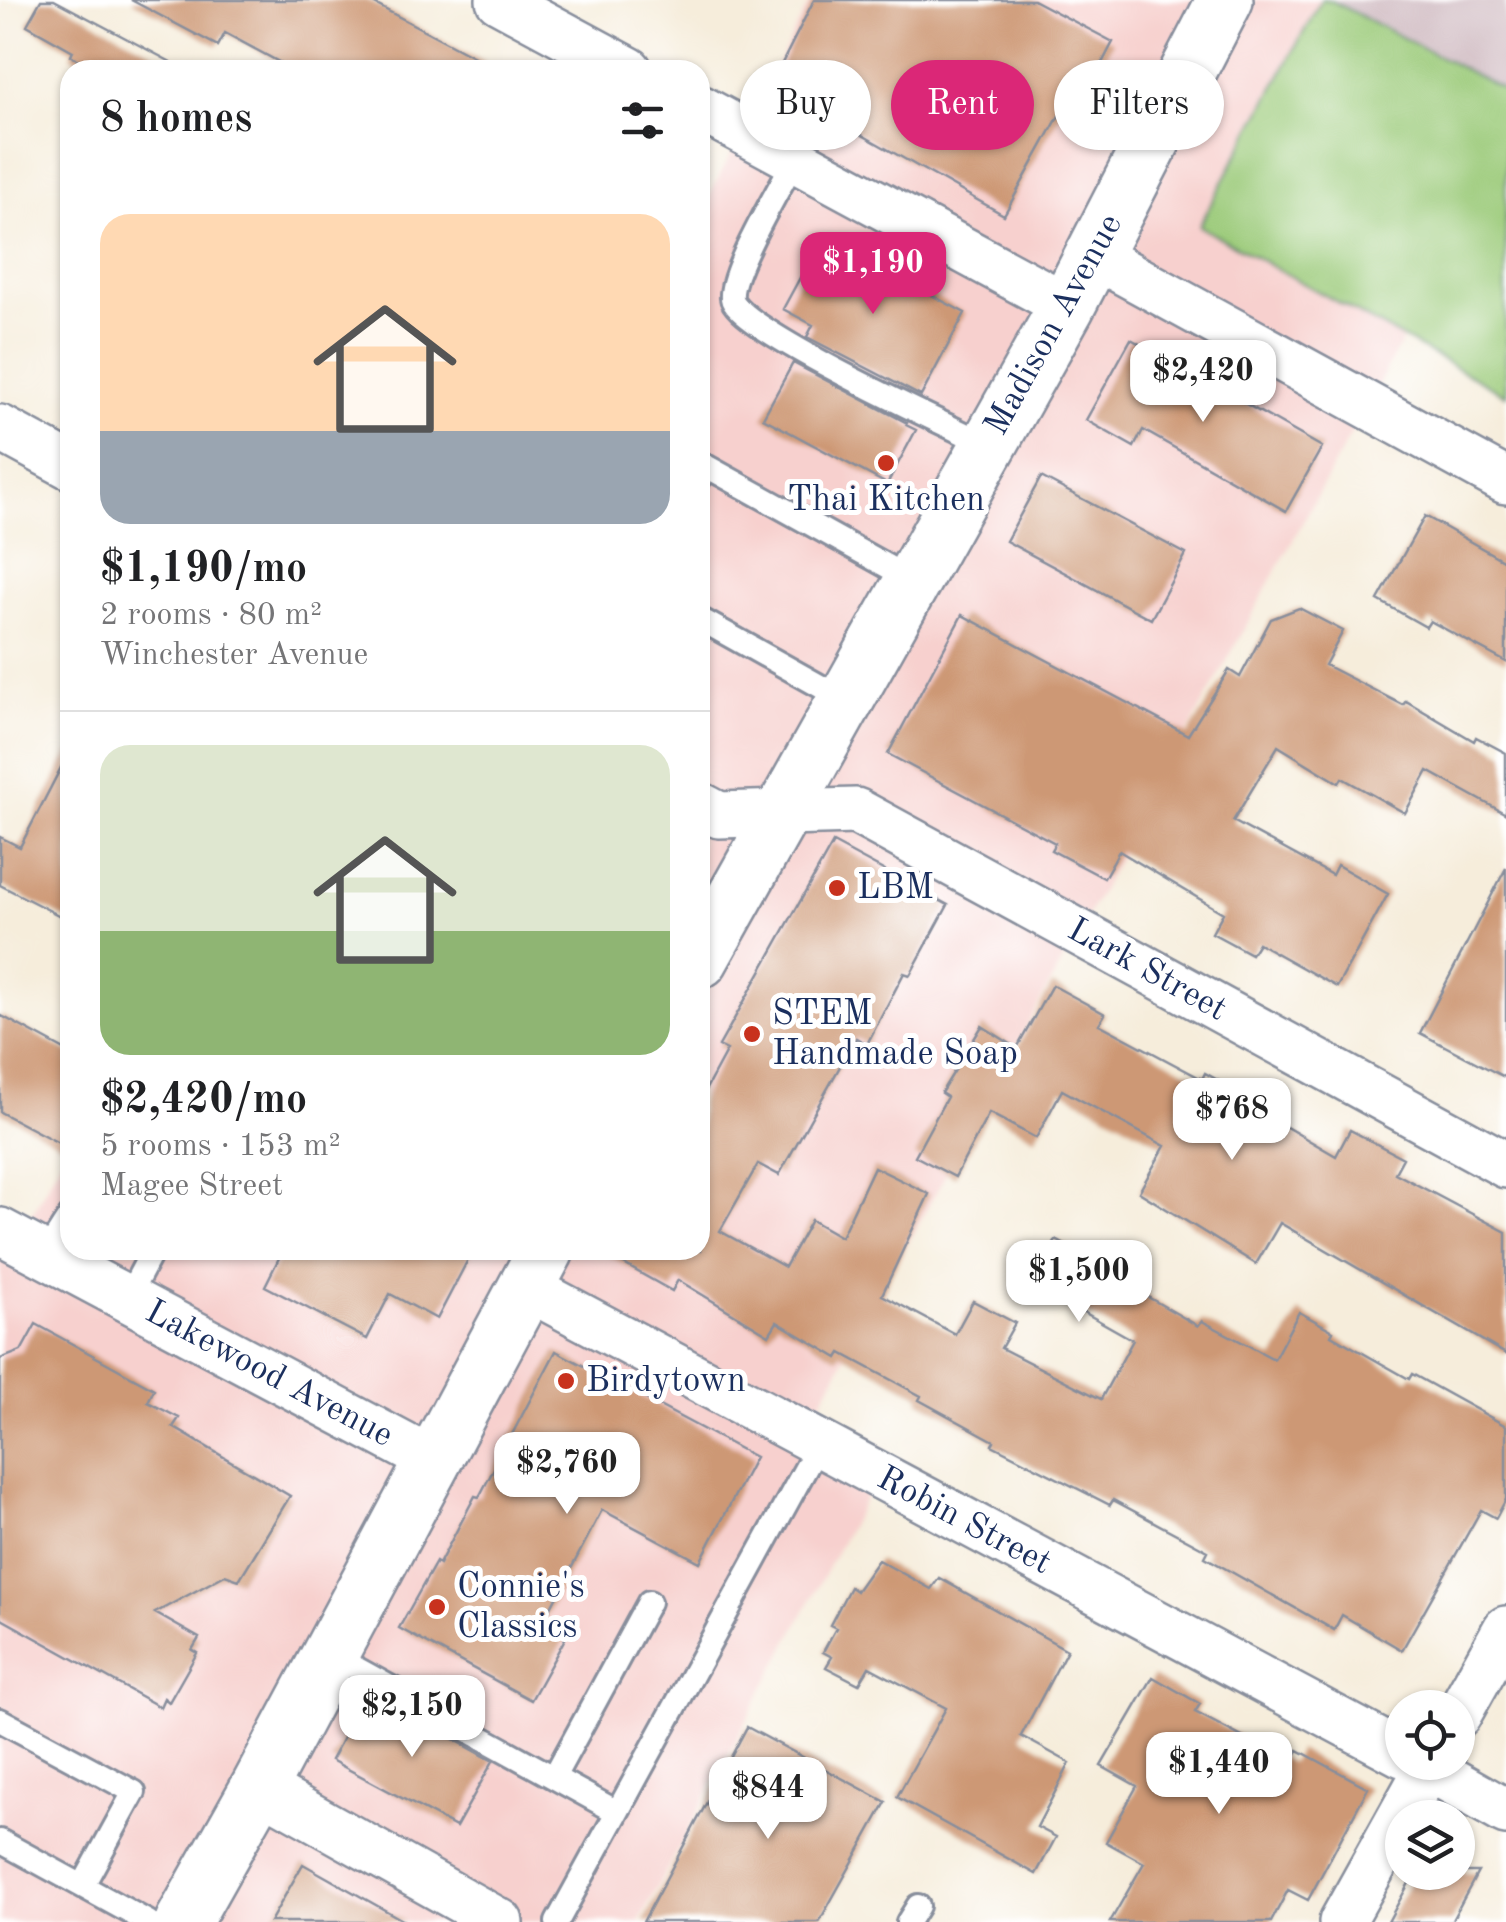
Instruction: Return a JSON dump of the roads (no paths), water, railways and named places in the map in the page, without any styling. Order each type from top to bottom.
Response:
[{"type":"main road","name":"Madison Avenue","points":[[710,942],[1067,306],[1226,0]]},
{"type":"main road","points":[[183,1922],[536,1269]]},
{"type":"street","points":[[500,0],[611,60]]},
{"type":"street","points":[[710,113],[1067,306]]},
{"type":"street","points":[[1093,255],[1506,481]]},
{"type":"street","points":[[0,428],[60,461]]},
{"type":"street","name":"Lark Street","points":[[710,810],[720,815],[856,811],[1506,1166]]},
{"type":"street","name":"Lakewood Avenue","points":[[0,1231],[433,1461]]},
{"type":"street","name":"Robin Street","points":[[536,1269],[819,1444],[1385,1743]]},
{"type":"street","points":[[1472,1690],[1506,1629]]},
{"type":"street","points":[[1342,1922],[1411,1780]]},
{"type":"street","name":"Robin Street","points":[[1451,1780],[1506,1812]]},
{"type":"street","points":[[259,1787],[500,1922]]},
{"type":"lane","points":[[795,159],[736,276],[732,300],[739,313],[774,337],[988,446]]},
{"type":"lane","points":[[710,468],[912,580]]},
{"type":"lane","points":[[710,625],[845,700]]},
{"type":"lane","points":[[45,1255],[60,1232]]},
{"type":"lane","points":[[127,1298],[147,1260]]},
{"type":"lane","points":[[557,1922],[819,1444]]},
{"type":"lane","points":[[554,1777],[650,1602]]},
{"type":"lane","points":[[330,1654],[618,1812]]},
{"type":"lane","points":[[0,1720],[134,1792],[83,1885]]},
{"type":"lane","points":[[0,1840],[148,1922]]},
{"type":"place","name":"Thai Kitchen","points":[[886,463]]},
{"type":"place","name":"LBM","points":[[837,888]]},
{"type":"place","name":"STEM Handmade Soap","points":[[752,1034]]},
{"type":"place","name":"Birdytown","points":[[566,1381]]},
{"type":"place","name":"Connie's Classics","points":[[437,1607]]}]
